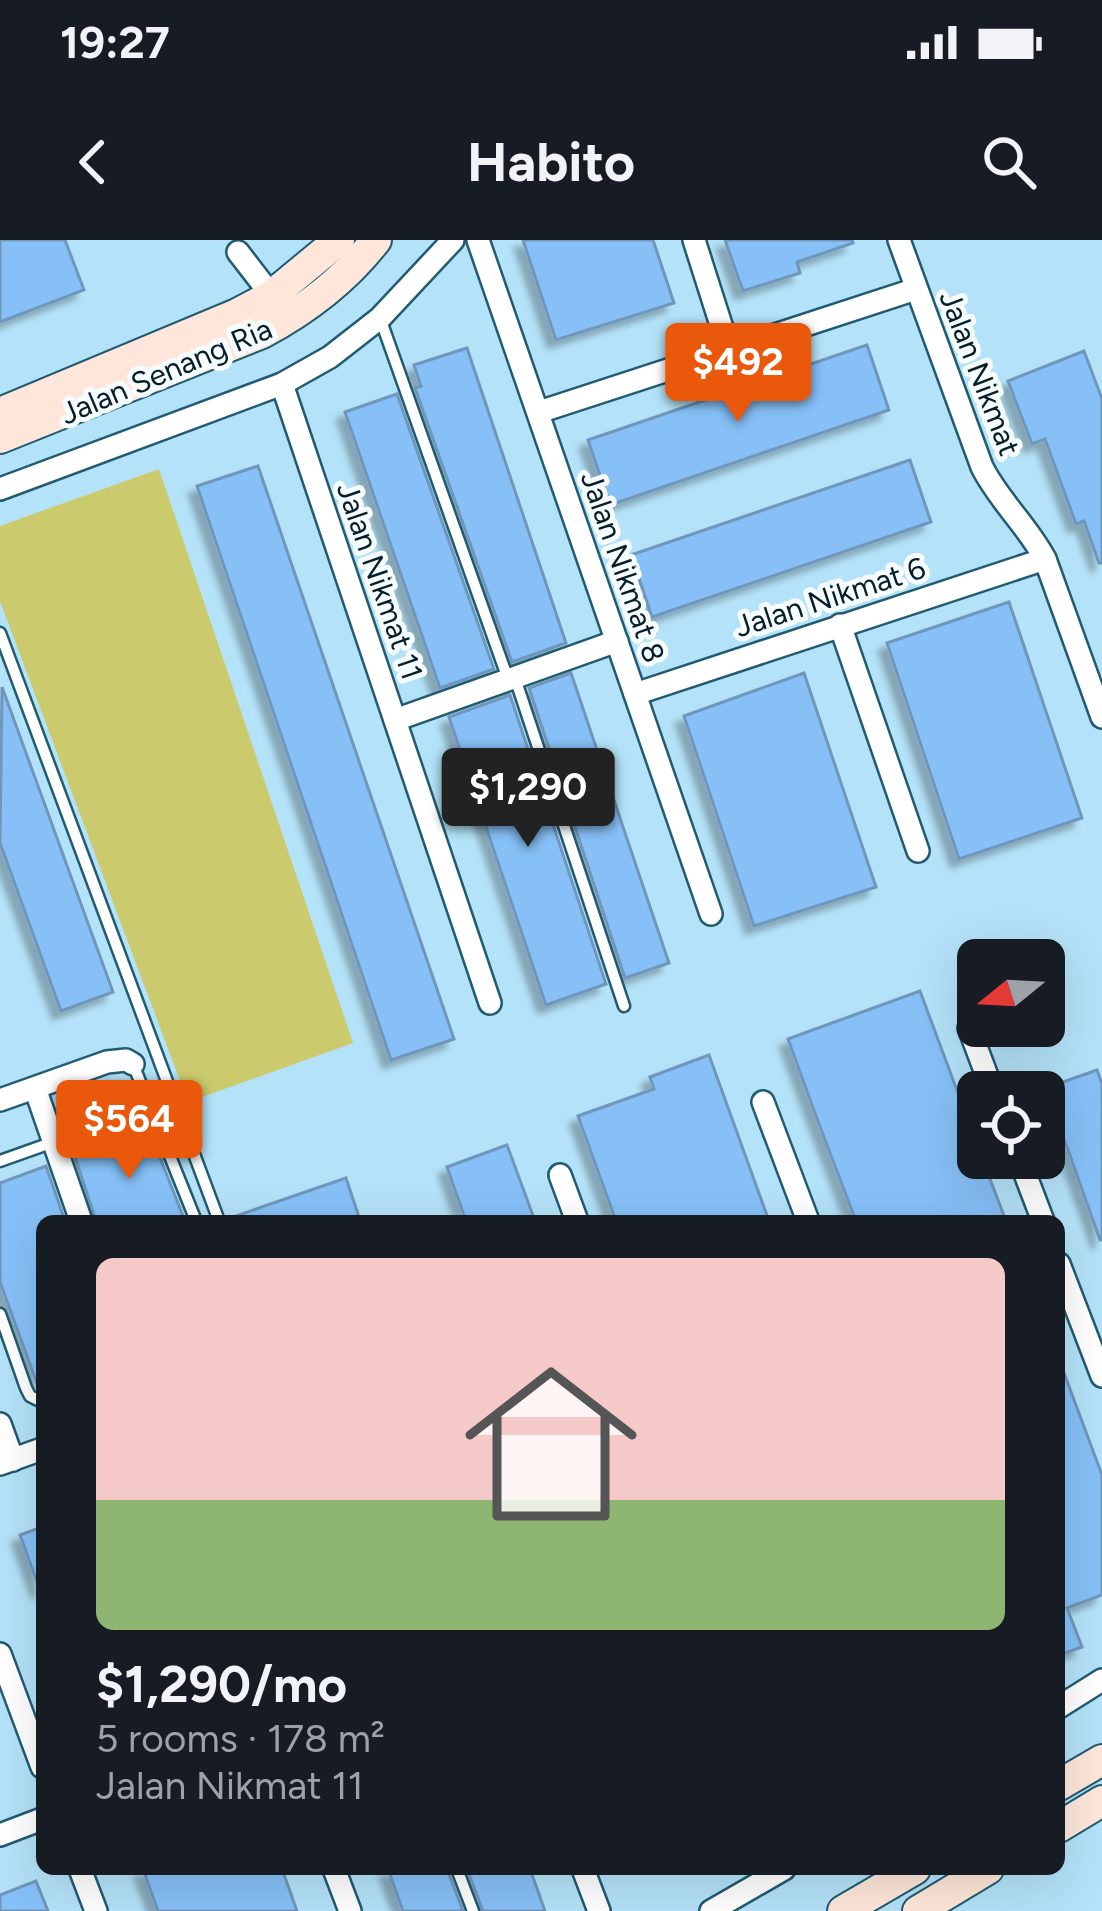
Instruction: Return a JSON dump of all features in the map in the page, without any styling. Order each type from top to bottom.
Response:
[{"type":"street","name":"Jalan Senang Ria","points":[[0,413],[237,314],[327,292],[376,240]]},
{"type":"street","points":[[0,489],[282,384],[329,357],[380,318],[453,240]]},
{"type":"street","name":"Jalan Nikmat 8","points":[[478,240],[711,914]]},
{"type":"street","points":[[694,240],[729,350]]},
{"type":"street","name":"Jalan Nikmat","points":[[898,240],[982,467],[1045,559],[1102,717]]},
{"type":"street","name":"Jalan Senang Ria","points":[[0,438],[262,333],[328,243]]},
{"type":"street","points":[[238,252],[280,307]]},
{"type":"street","points":[[538,412],[916,289]]},
{"type":"street","name":"Jalan Nikmat 11","points":[[282,384],[490,1003]]},
{"type":"street","name":"Jalan Nikmat 6","points":[[635,694],[1045,559]]},
{"type":"street","points":[[840,625],[917,851]]},
{"type":"street","points":[[395,719],[617,640]]},
{"type":"street","points":[[0,1100],[107,1062],[133,1064]]},
{"type":"street","points":[[35,1088],[79,1215]]},
{"type":"street","points":[[763,1102],[806,1215]]},
{"type":"street","points":[[560,1175],[575,1215]]},
{"type":"street","points":[[1027,1179],[1041,1215]]},
{"type":"street","points":[[1065,1280],[1102,1376]]},
{"type":"street","points":[[0,1424],[6,1462],[36,1451]]},
{"type":"street","points":[[0,1654],[36,1751]]},
{"type":"street","points":[[1065,1703],[1102,1680]]},
{"type":"street","points":[[1065,1782],[1102,1760]]},
{"type":"street","points":[[1065,1823],[1102,1801]]},
{"type":"street","points":[[0,1835],[36,1822]]},
{"type":"street","points":[[82,1875],[96,1911]]},
{"type":"street","points":[[336,1875],[350,1911]]},
{"type":"street","points":[[585,1875],[599,1911]]},
{"type":"street","points":[[711,1911],[774,1875]]},
{"type":"street","points":[[843,1911],[905,1875]]},
{"type":"street","points":[[918,1911],[978,1875]]},
{"type":"lane","points":[[380,318],[624,1006]]},
{"type":"lane","points":[[0,633],[217,1215]]},
{"type":"lane","points":[[133,1064],[194,1215]]},
{"type":"lane","points":[[0,1161],[152,1107]]},
{"type":"lane","points":[[0,1314],[26,1388],[36,1399]]},
{"type":"lane","points":[[459,1875],[473,1911]]},
{"type":"shaded area","points":[[159,469],[353,1043],[188,1102],[0,601],[0,526]]},
{"type":"building","points":[[0,240],[65,240],[84,290],[0,322]]},
{"type":"building","points":[[523,240],[653,240],[674,303],[556,340]]},
{"type":"building","points":[[725,240],[853,243],[797,262],[800,273],[743,291]]},
{"type":"building","points":[[867,345],[889,410],[610,505],[588,440]]},
{"type":"building","points":[[467,348],[566,643],[512,662],[415,388],[421,386],[414,365]]},
{"type":"building","points":[[1084,351],[1102,399],[1102,563],[1084,521],[1076,524],[1045,439],[1032,444],[1008,381]]},
{"type":"building","points":[[397,394],[494,669],[440,688],[345,412]]},
{"type":"building","points":[[910,460],[931,522],[652,617],[631,555]]},
{"type":"building","points":[[258,466],[454,1039],[391,1060],[197,486]]},
{"type":"building","points":[[1009,602],[1082,818],[959,859],[887,643]]},
{"type":"building","points":[[571,673],[669,963],[625,978],[529,688]]},
{"type":"building","points":[[804,673],[876,887],[754,926],[684,716]]},
{"type":"building","points":[[2,687],[113,992],[61,1011],[0,843]]},
{"type":"building","points":[[510,695],[606,984],[546,1005],[449,717]]},
{"type":"building","points":[[920,991],[957,1091],[957,1179],[990,1179],[1004,1215],[854,1215],[788,1039]]},
{"type":"building","points":[[709,1055],[767,1215],[614,1215],[578,1116],[654,1089],[650,1077]]},
{"type":"building","points":[[1097,1070],[1102,1084],[1102,1240],[1065,1141],[1065,1081]]},
{"type":"building","points":[[149,1130],[183,1215],[94,1215],[75,1157]]},
{"type":"building","points":[[507,1145],[533,1215],[464,1215],[447,1167]]},
{"type":"building","points":[[46,1166],[63,1215],[36,1215],[36,1381],[0,1282],[0,1183]]},
{"type":"building","points":[[346,1178],[358,1215],[239,1215]]},
{"type":"building","points":[[1065,1376],[1102,1475],[1102,1595],[1067,1608],[1082,1647],[1065,1653]]},
{"type":"building","points":[[36,1529],[36,1579],[20,1535]]},
{"type":"building","points":[[145,1875],[284,1875],[297,1911],[158,1911]]},
{"type":"building","points":[[390,1875],[449,1875],[463,1911],[403,1911]]},
{"type":"building","points":[[469,1875],[532,1875],[545,1911],[483,1911]]},
{"type":"building","points":[[36,1881],[48,1911],[0,1911],[0,1895]]}]
